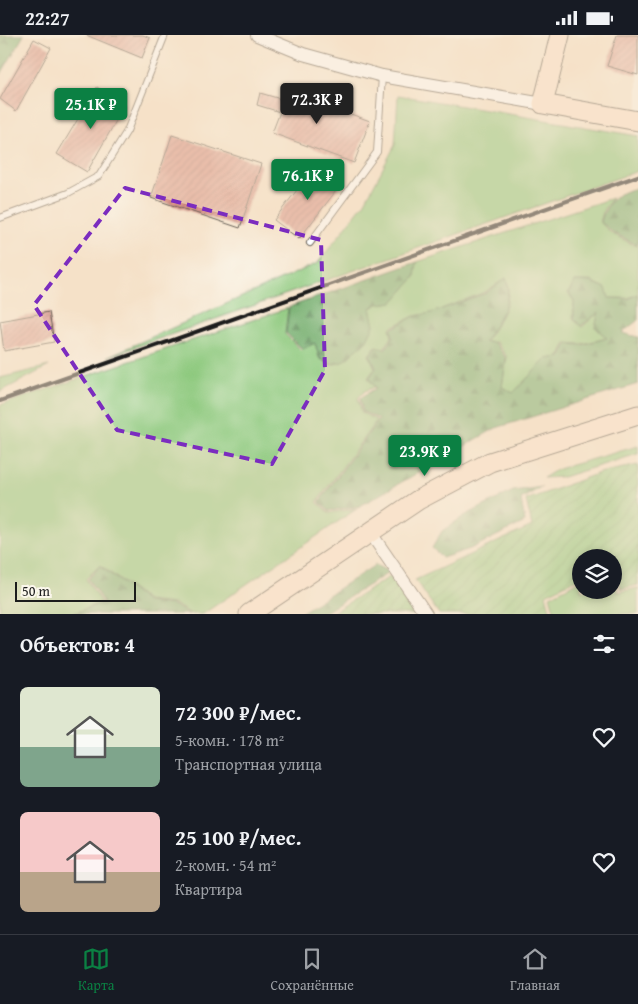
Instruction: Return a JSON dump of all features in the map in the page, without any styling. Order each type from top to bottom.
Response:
[{"type":"main road","points":[[560,35],[543,104],[638,121]]},
{"type":"main road","points":[[249,614],[418,500],[490,461],[638,415]]},
{"type":"street","points":[[257,35],[303,54],[382,76],[543,104]]},
{"type":"street","points":[[370,532],[426,614]]},
{"type":"lane","points":[[0,218],[68,193],[99,176],[127,131],[165,35]]},
{"type":"lane","points":[[310,243],[377,152],[382,76]]},
{"type":"highlighted area","points":[[125,188],[321,240],[325,370],[272,464],[117,430],[34,305]]},
{"type":"green space","points":[[0,35],[24,35],[0,76]]},
{"type":"green space","points":[[398,95],[638,136],[638,171],[107,357],[318,263],[365,202],[395,145]]},
{"type":"green space","points":[[638,188],[638,244],[635,244],[612,232],[601,222],[606,208],[618,195]]},
{"type":"green space","points":[[612,198],[604,209],[600,222],[611,233],[634,245],[638,245],[638,294],[628,298],[609,298],[606,288],[591,281],[575,281],[568,293],[574,301],[573,319],[582,327],[599,312],[595,327],[607,338],[581,344],[566,343],[559,357],[546,359],[513,393],[502,387],[507,357],[496,342],[485,342],[506,304],[508,287],[506,278],[485,292],[431,313],[414,316],[390,328],[392,337],[384,348],[376,346],[369,355],[375,368],[368,378],[375,387],[365,391],[358,398],[362,413],[377,420],[317,502],[329,513],[358,508],[203,614],[191,614],[174,604],[147,601],[100,565],[86,579],[101,602],[72,614],[22,614],[15,607],[5,614],[0,614],[0,405],[288,308],[285,334],[301,350],[315,343],[319,358],[330,365],[343,362],[366,341],[374,325],[370,309],[378,304],[393,302],[415,277],[417,262]]},
{"type":"green space","points":[[417,262],[415,277],[393,302],[378,304],[370,308],[374,325],[366,341],[343,362],[330,364],[320,358],[315,343],[302,349],[286,333],[289,307]]},
{"type":"green space","points":[[506,278],[508,287],[506,304],[484,342],[495,343],[506,358],[502,387],[513,393],[546,359],[560,357],[567,344],[582,345],[607,338],[595,327],[599,312],[581,326],[574,319],[574,301],[569,293],[575,281],[591,282],[606,288],[609,298],[628,299],[638,294],[638,320],[622,333],[638,337],[638,384],[496,428],[360,506],[329,511],[319,502],[379,419],[363,412],[360,398],[376,388],[369,378],[376,368],[370,355],[376,347],[385,349],[393,337],[391,329],[415,316],[431,313],[486,293]]},
{"type":"green space","points":[[49,366],[0,392],[0,378]]},
{"type":"green space","points":[[638,446],[638,454],[563,477],[543,478],[558,469]]},
{"type":"green space","points":[[638,465],[638,585],[622,589],[622,549],[572,549],[572,581],[546,594],[551,614],[439,614],[415,580],[532,526],[526,500],[599,473]]},
{"type":"green space","points":[[542,487],[521,499],[525,522],[470,549],[442,558],[432,548],[442,531],[464,516],[513,491]]},
{"type":"green space","points":[[375,565],[390,572],[322,614],[299,614]]},
{"type":"green space","points":[[100,566],[147,602],[173,605],[189,614],[74,614],[103,602],[88,579]]},
{"type":"green space","points":[[391,576],[418,614],[330,614]]},
{"type":"green space","points":[[572,585],[572,599],[622,599],[622,591],[638,588],[638,614],[555,614],[550,596]]},
{"type":"building","points":[[86,35],[143,35],[150,38],[142,58]]},
{"type":"building","points":[[617,35],[638,35],[638,75],[607,66]]},
{"type":"building","points":[[34,39],[51,48],[16,111],[0,99]]},
{"type":"building","points":[[97,87],[125,105],[87,172],[57,154]]},
{"type":"building","points":[[287,91],[370,121],[354,163],[272,133],[280,112],[257,105],[260,93],[284,100]]},
{"type":"building","points":[[172,135],[261,164],[240,228],[151,198]]},
{"type":"building","points":[[317,164],[342,183],[299,239],[274,220]]},
{"type":"building","points":[[49,312],[54,342],[4,351],[0,321]]},
{"type":"railway","points":[[0,401],[638,176]]}]
